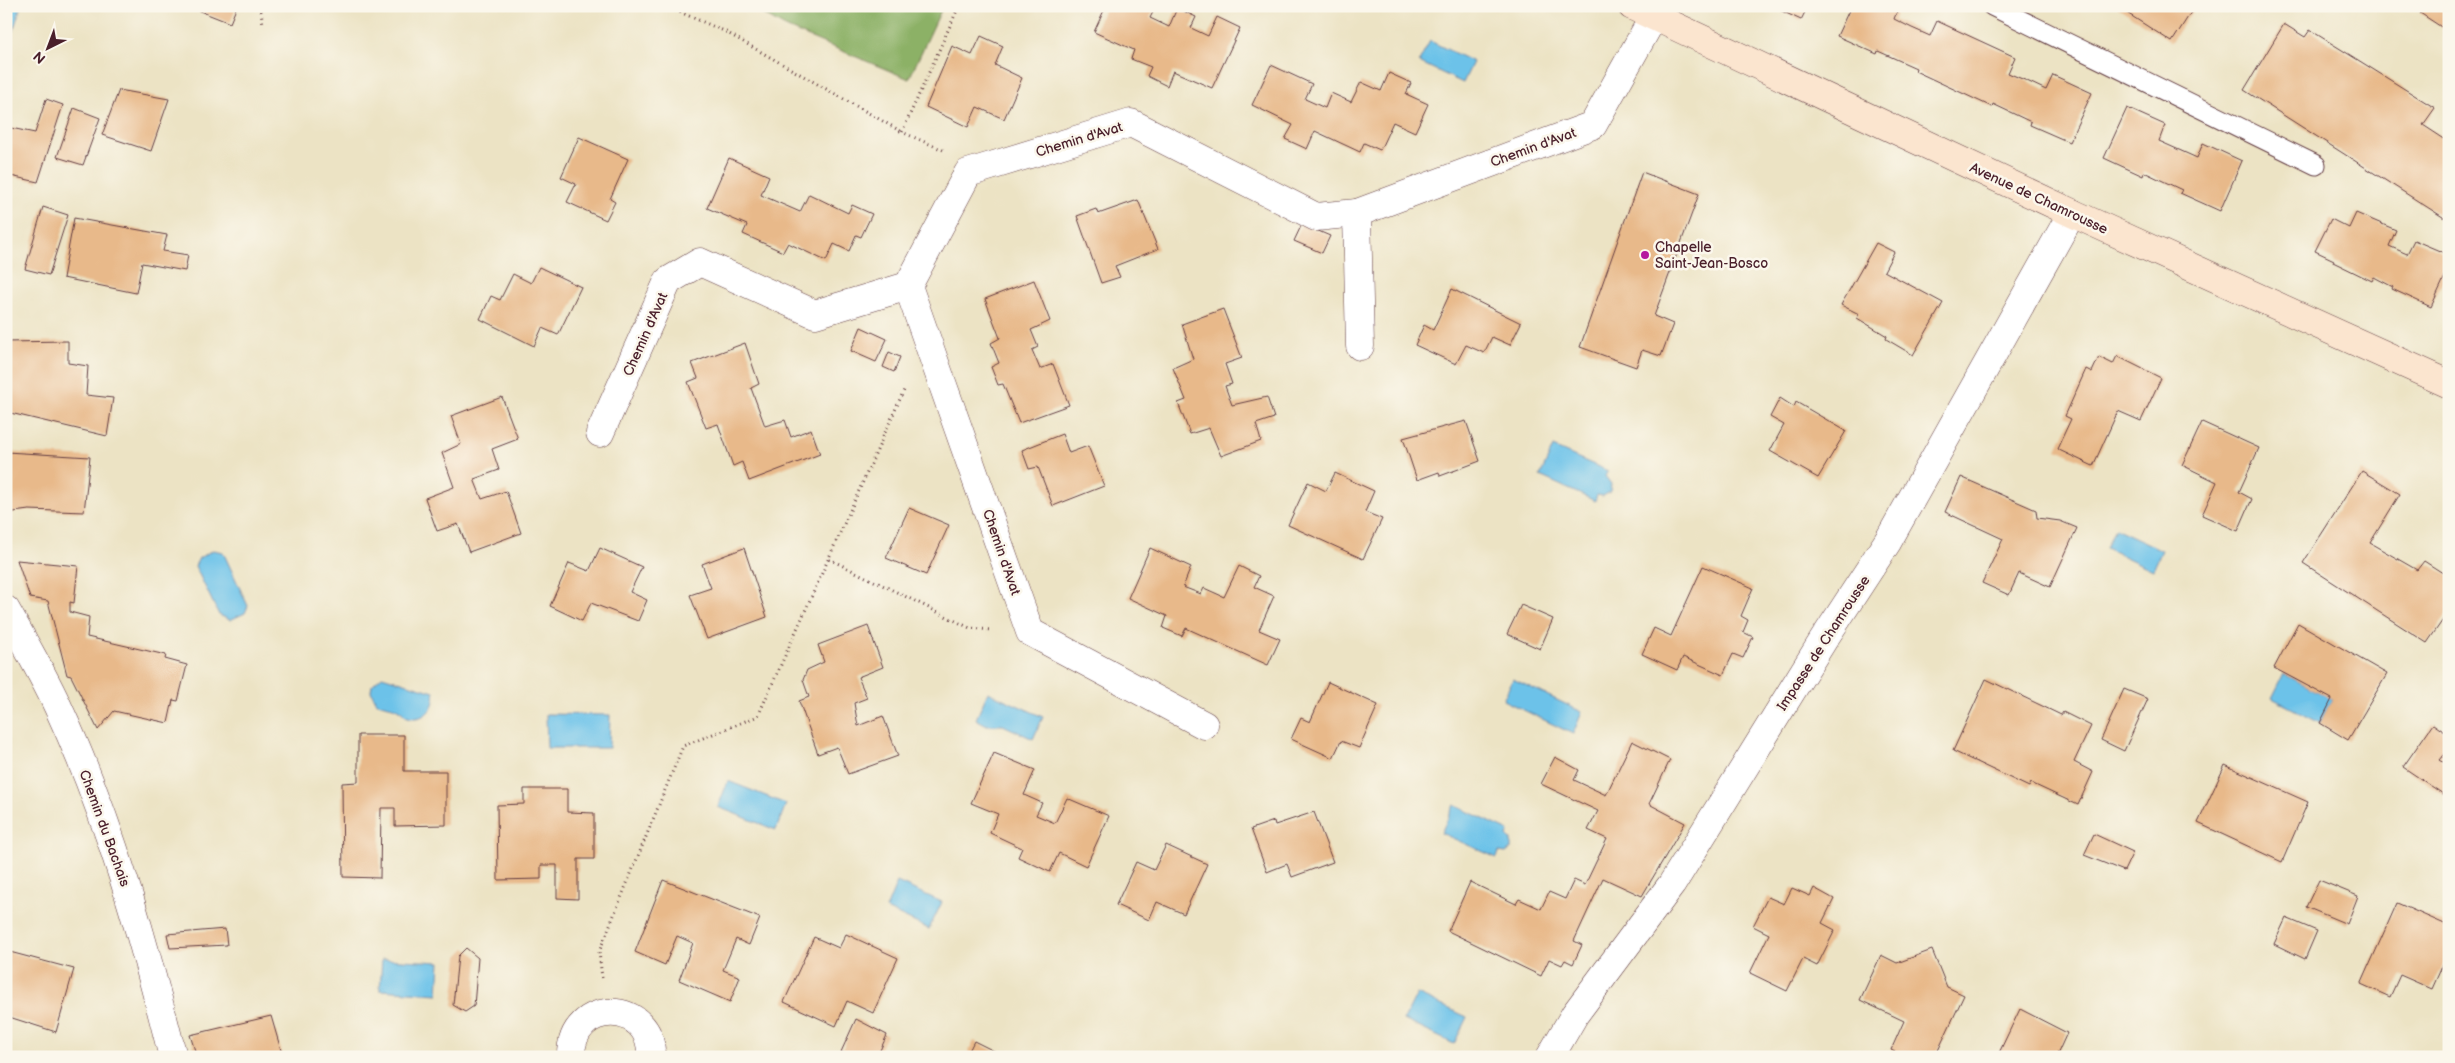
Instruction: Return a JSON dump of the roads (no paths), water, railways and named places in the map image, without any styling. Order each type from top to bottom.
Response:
[{"type":"street","name":"Chemin d'Avat","points":[[600,433],[668,281],[700,262],[815,314],[908,286],[968,173],[1131,122],[1316,217],[1357,213],[1593,125],[1643,11]]},
{"type":"street","name":"Avenue de Chamrousse","points":[[1643,11],[2072,214],[2449,384]]},
{"type":"street","points":[[1357,213],[1360,346]]},
{"type":"street","name":"Impasse de Chamrousse","points":[[1550,1057],[1575,1014],[1672,884],[1824,639],[1888,541],[2072,214]]},
{"type":"street","name":"Chemin d'Avat","points":[[908,286],[1030,632],[1204,725]]},
{"type":"street","name":"Chemin du Bachais","points":[[6,610],[58,707],[110,835],[143,940],[173,1057]]},
{"type":"street","points":[[572,1057],[572,1042],[584,1022],[597,1015],[613,1012],[629,1016],[642,1026],[650,1040],[651,1057]]},
{"type":"lane","points":[[1992,6],[2316,165]]},
{"type":"water","points":[[6,6],[21,6],[13,31],[6,28]]},
{"type":"water","points":[[1430,41],[1473,62],[1463,83],[1419,62]]},
{"type":"water","points":[[1553,447],[1608,471],[1605,476],[1611,484],[1610,492],[1603,496],[1597,495],[1595,501],[1540,476]]},
{"type":"water","points":[[2115,528],[2162,550],[2153,570],[2106,548]]},
{"type":"water","points":[[213,550],[223,552],[248,606],[245,613],[230,620],[219,615],[195,566],[199,558]]},
{"type":"water","points":[[2284,674],[2332,699],[2320,723],[2272,698]]},
{"type":"water","points":[[382,676],[434,692],[431,708],[424,715],[414,718],[407,716],[396,708],[376,702],[371,691],[372,685]]},
{"type":"water","points":[[1513,679],[1582,712],[1573,734],[1503,700]]},
{"type":"water","points":[[988,692],[1043,717],[1033,739],[1003,725],[987,725],[976,719]]},
{"type":"water","points":[[546,714],[610,715],[609,748],[547,748]]},
{"type":"water","points":[[728,781],[786,804],[776,830],[718,807]]},
{"type":"water","points":[[1454,805],[1509,831],[1507,836],[1511,840],[1511,849],[1506,853],[1499,852],[1497,858],[1441,833]]},
{"type":"water","points":[[897,882],[942,902],[929,929],[886,909]]},
{"type":"water","points":[[382,959],[440,962],[438,994],[380,990]]},
{"type":"water","points":[[1417,994],[1467,1017],[1454,1044],[1404,1020]]},
{"type":"place","name":"Chapelle Saint-Jean-Bosco","points":[[1645,255]]}]
